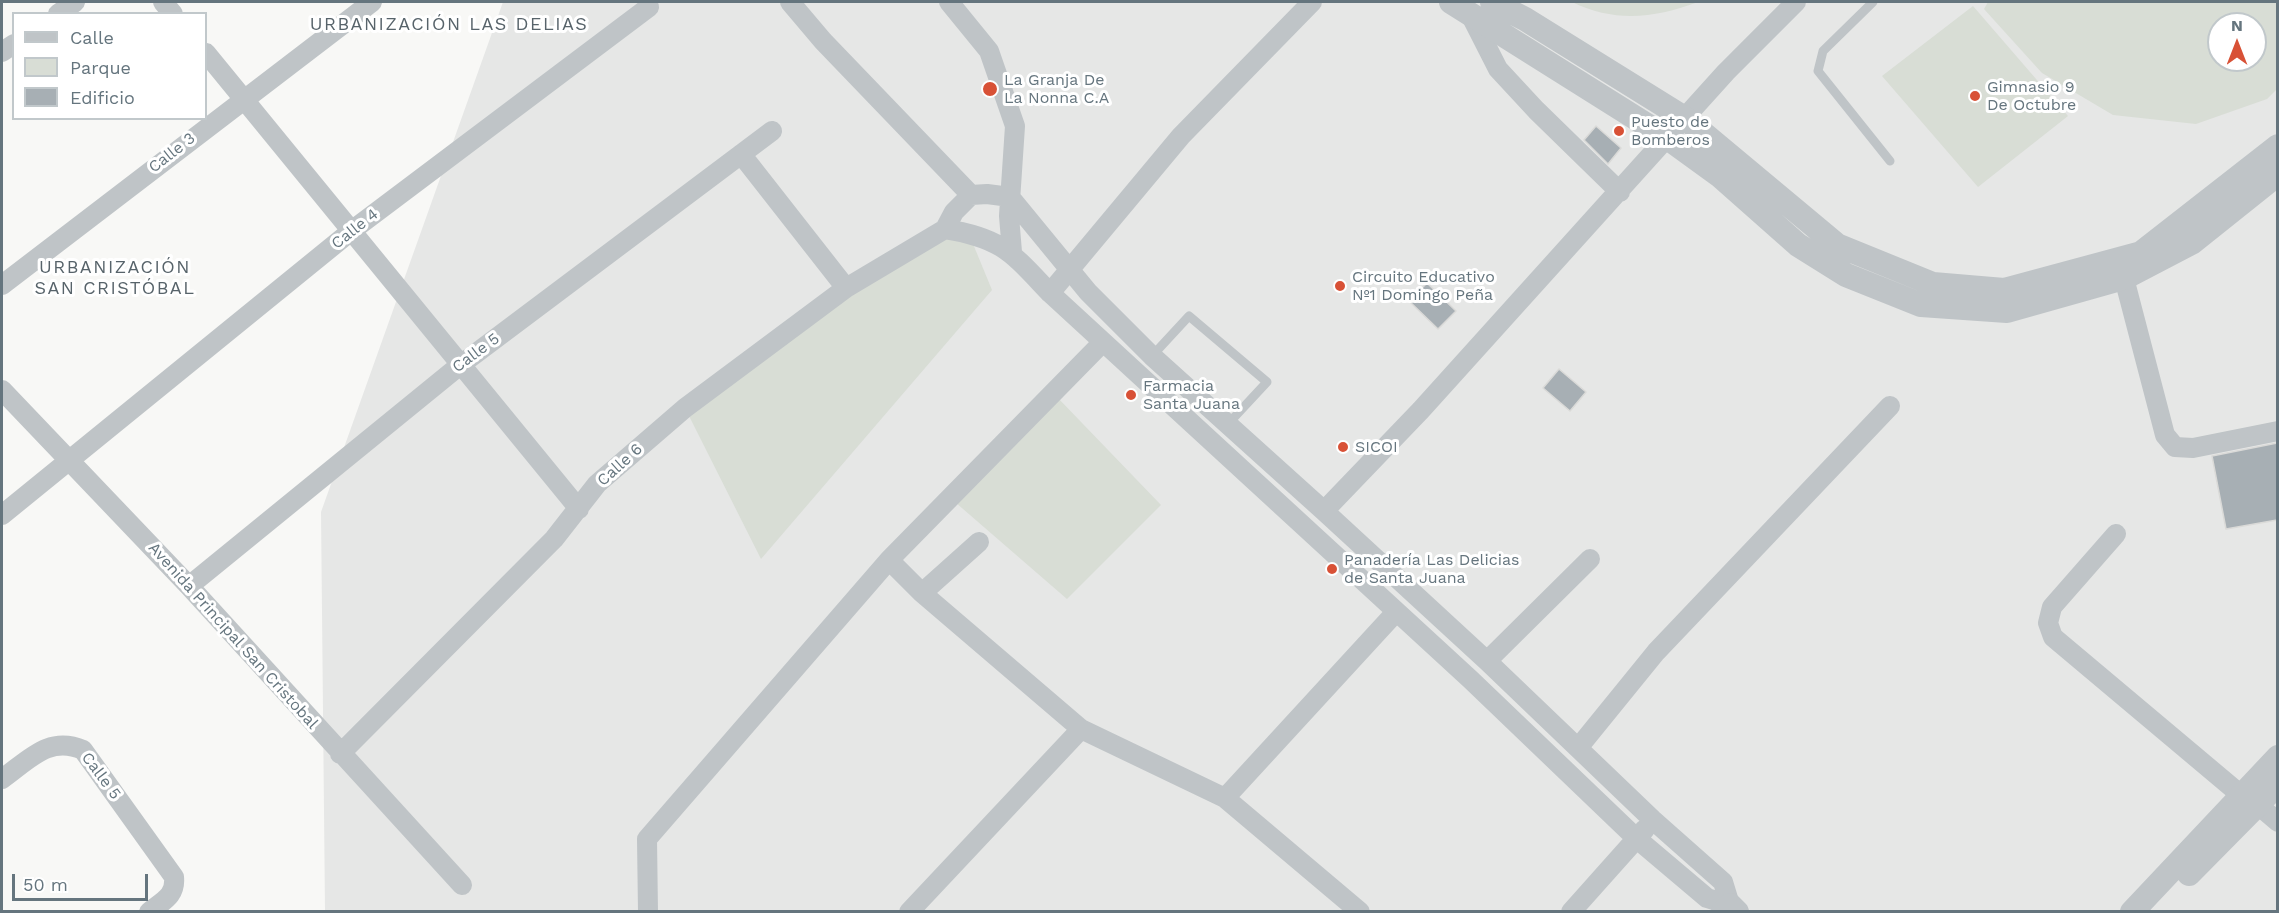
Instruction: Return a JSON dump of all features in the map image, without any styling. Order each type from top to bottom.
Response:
[{"type":"street","points":[[61,12],[75,2]]},
{"type":"street","name":"Calle 3","points":[[2,285],[243,98],[372,2]]},
{"type":"street","points":[[790,2],[823,41],[971,195]]},
{"type":"street","points":[[949,2],[989,51],[1015,126],[1010,197],[1012,252]]},
{"type":"street","points":[[1492,2],[1525,19],[1686,118],[1837,245],[1933,284],[2004,290],[2141,253],[2277,146]]},
{"type":"street","points":[[1324,511],[1421,410],[1669,139],[1726,72],[1796,2]]},
{"type":"street","points":[[1460,6],[1669,139],[1720,176],[1798,245],[1846,275],[1921,305],[2007,311],[2124,278],[2193,242],[2277,174]]},
{"type":"street","points":[[1460,6],[1498,69],[1536,110],[1620,192]]},
{"type":"street","name":"Calle 4","points":[[2,515],[351,232],[635,8]]},
{"type":"street","points":[[1050,293],[1181,136],[1306,8]]},
{"type":"street","points":[[207,54],[459,366],[579,509]]},
{"type":"street","name":"Calle 5","points":[[189,586],[459,366],[772,131]]},
{"type":"street","points":[[741,154],[846,288]]},
{"type":"street","points":[[987,194],[1010,197],[1069,270],[1152,356],[1487,661],[1653,820],[1723,882],[1730,909],[1707,898],[1636,838],[1396,612],[1050,293],[1012,252],[976,234],[945,229],[954,212],[971,195],[987,194]]},
{"type":"street","name":"Calle 6","points":[[340,754],[554,539],[597,484],[685,408],[846,288],[945,229]]},
{"type":"street","points":[[2124,278],[2165,435],[2175,447],[2193,448],[2277,431]]},
{"type":"street","points":[[648,912],[647,839],[889,560],[1103,342]]},
{"type":"street","name":"Avenida Principal San Cristobal","points":[[2,390],[189,586],[462,885]]},
{"type":"street","points":[[1578,748],[1656,652],[1890,406]]},
{"type":"street","points":[[2116,534],[2052,607],[2048,623],[2054,637],[2277,822]]},
{"type":"street","points":[[922,593],[979,542]]},
{"type":"street","points":[[1487,661],[1590,559]]},
{"type":"street","points":[[889,560],[922,593],[1081,729],[1225,798],[1360,912]]},
{"type":"street","points":[[1225,798],[1396,612]]},
{"type":"street","points":[[909,912],[1081,729]]},
{"type":"street","name":"Calle 5","points":[[2,779],[51,745],[68,743],[83,750],[174,877],[175,887],[171,895],[149,912]]},
{"type":"street","points":[[2151,912],[2249,800],[2277,757]]},
{"type":"street","points":[[2132,912],[2249,800],[2277,784]]},
{"type":"street","points":[[1570,912],[1653,820]]},
{"type":"lane","points":[[1873,2],[1823,51],[1818,71],[1890,161]]},
{"type":"lane","points":[[1152,356],[1189,316],[1267,382],[1227,425]]},
{"type":"shaded area","name":"Circuito Educativo Nº1 Domingo Peña","points":[[503,2],[2277,2],[2277,911],[325,911],[321,512]]},
{"type":"green space","points":[[1572,2],[1698,2],[1666,12],[1635,16],[1604,13]]},
{"type":"green space","points":[[1988,2],[2277,2],[2277,89],[2267,99],[2196,124],[2113,115],[2042,73],[1984,9]]},
{"type":"green space","name":"Gimnasio 9 De Octubre","points":[[1973,6],[2068,116],[1978,187],[1882,76]]},
{"type":"green space","points":[[964,222],[992,290],[761,559],[685,408],[835,290]]},
{"type":"green space","points":[[1056,396],[1161,505],[1067,599],[955,502]]},
{"type":"building","points":[[1596,126],[1621,148],[1608,164],[1584,140]]},
{"type":"building","points":[[1427,283],[1456,311],[1438,329],[1409,301]]},
{"type":"building","points":[[1559,369],[1586,392],[1570,411],[1543,388]]},
{"type":"building","points":[[2277,443],[2277,520],[2226,529],[2212,456]]},
{"type":"place","name":"La Granja De La Nonna C.A","points":[[990,89]]},
{"type":"place","name":"Gimnasio 9 De Octubre","points":[[1975,96]]},
{"type":"place","name":"Puesto de Bomberos","points":[[1619,131]]},
{"type":"place","name":"Circuito Educativo Nº1 Domingo Peña","points":[[1340,286]]},
{"type":"place","name":"Farmacia Santa Juana","points":[[1131,395]]},
{"type":"place","name":"SICOI","points":[[1343,447]]},
{"type":"place","name":"Panadería Las Delicias de Santa Juana","points":[[1332,569]]},
{"type":"district","name":"URBANIZACIÓN LAS DELIAS","points":[[449,25]]},
{"type":"district","name":"URBANIZACIÓN SAN CRISTÓBAL","points":[[115,278]]}]
